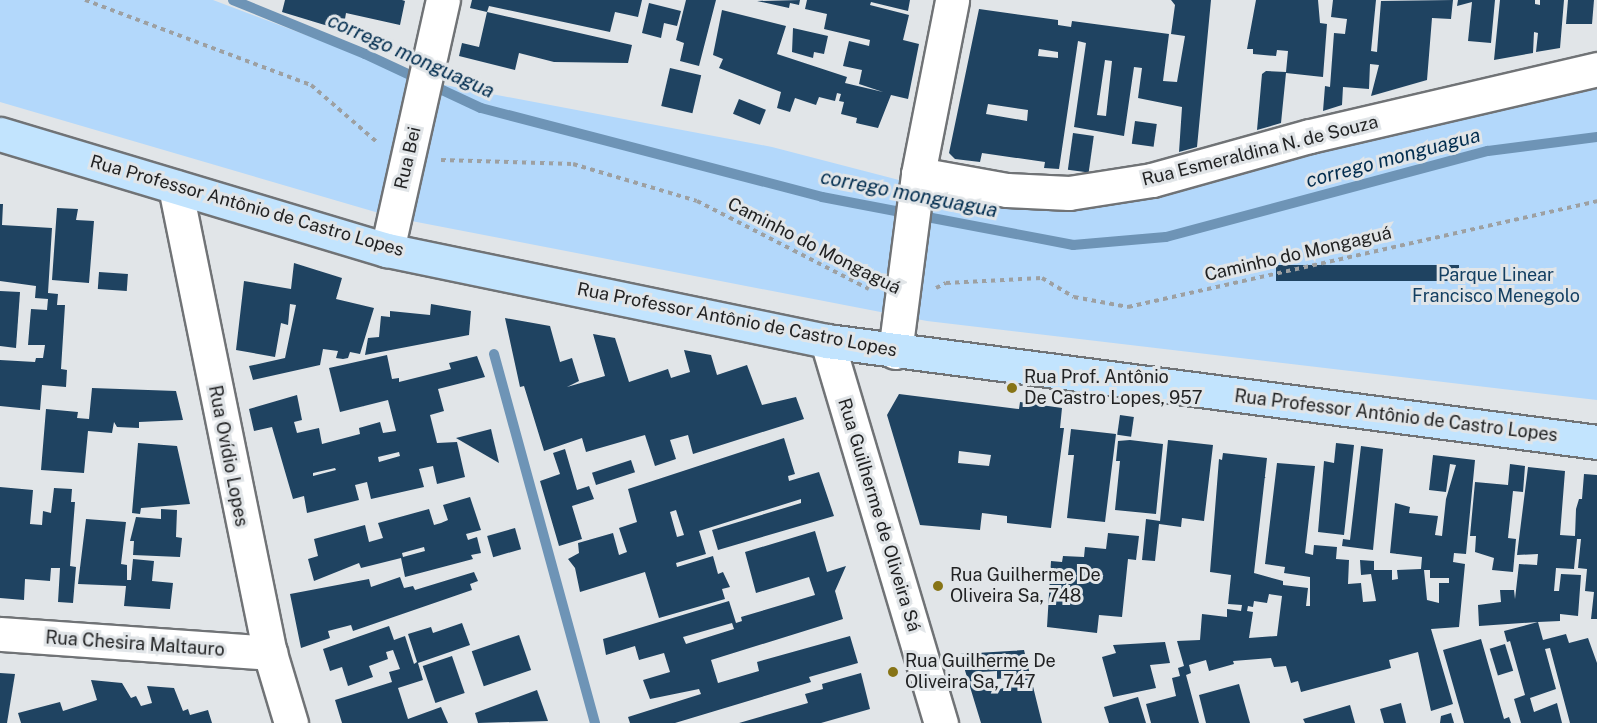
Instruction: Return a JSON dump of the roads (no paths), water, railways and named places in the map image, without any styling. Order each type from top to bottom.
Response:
[{"type":"main road","name":"Rua Professor Antônio de Castro Lopes","points":[[0,134],[387,249],[827,341],[895,352],[1597,442]]},
{"type":"street","name":"Rua Bei","points":[[387,249],[443,0]]},
{"type":"street","points":[[895,352],[901,292],[917,186],[952,0]]},
{"type":"street","name":"Rua Esmeraldina N. de Souza","points":[[917,186],[1069,193],[1152,180],[1310,136],[1597,69]]},
{"type":"street","name":"Rua Ovídio Lopes","points":[[175,187],[270,653],[291,723]]},
{"type":"street","name":"Rua Guilherme de Oliveira Sá","points":[[827,341],[940,723]]},
{"type":"street","name":"Rua Chesira Maltauro","points":[[0,634],[270,653]]},
{"type":"waterway","name":"corrego monguagua","points":[[233,0],[365,54],[481,108],[822,197],[1073,245],[1166,237],[1488,151],[1597,137]]},
{"type":"waterway","points":[[494,354],[595,723]]},
{"type":"place","name":"Rua Prof. Antônio De Castro Lopes, 957","points":[[1012,388]]},
{"type":"place","name":"Rua Guilherme De Oliveira Sa, 748","points":[[938,586]]},
{"type":"place","name":"Rua Guilherme De Oliveira Sa, 747","points":[[893,672]]},
{"type":"park label","name":"Parque Linear Francisco Menegolo","points":[[1496,286]]}]
